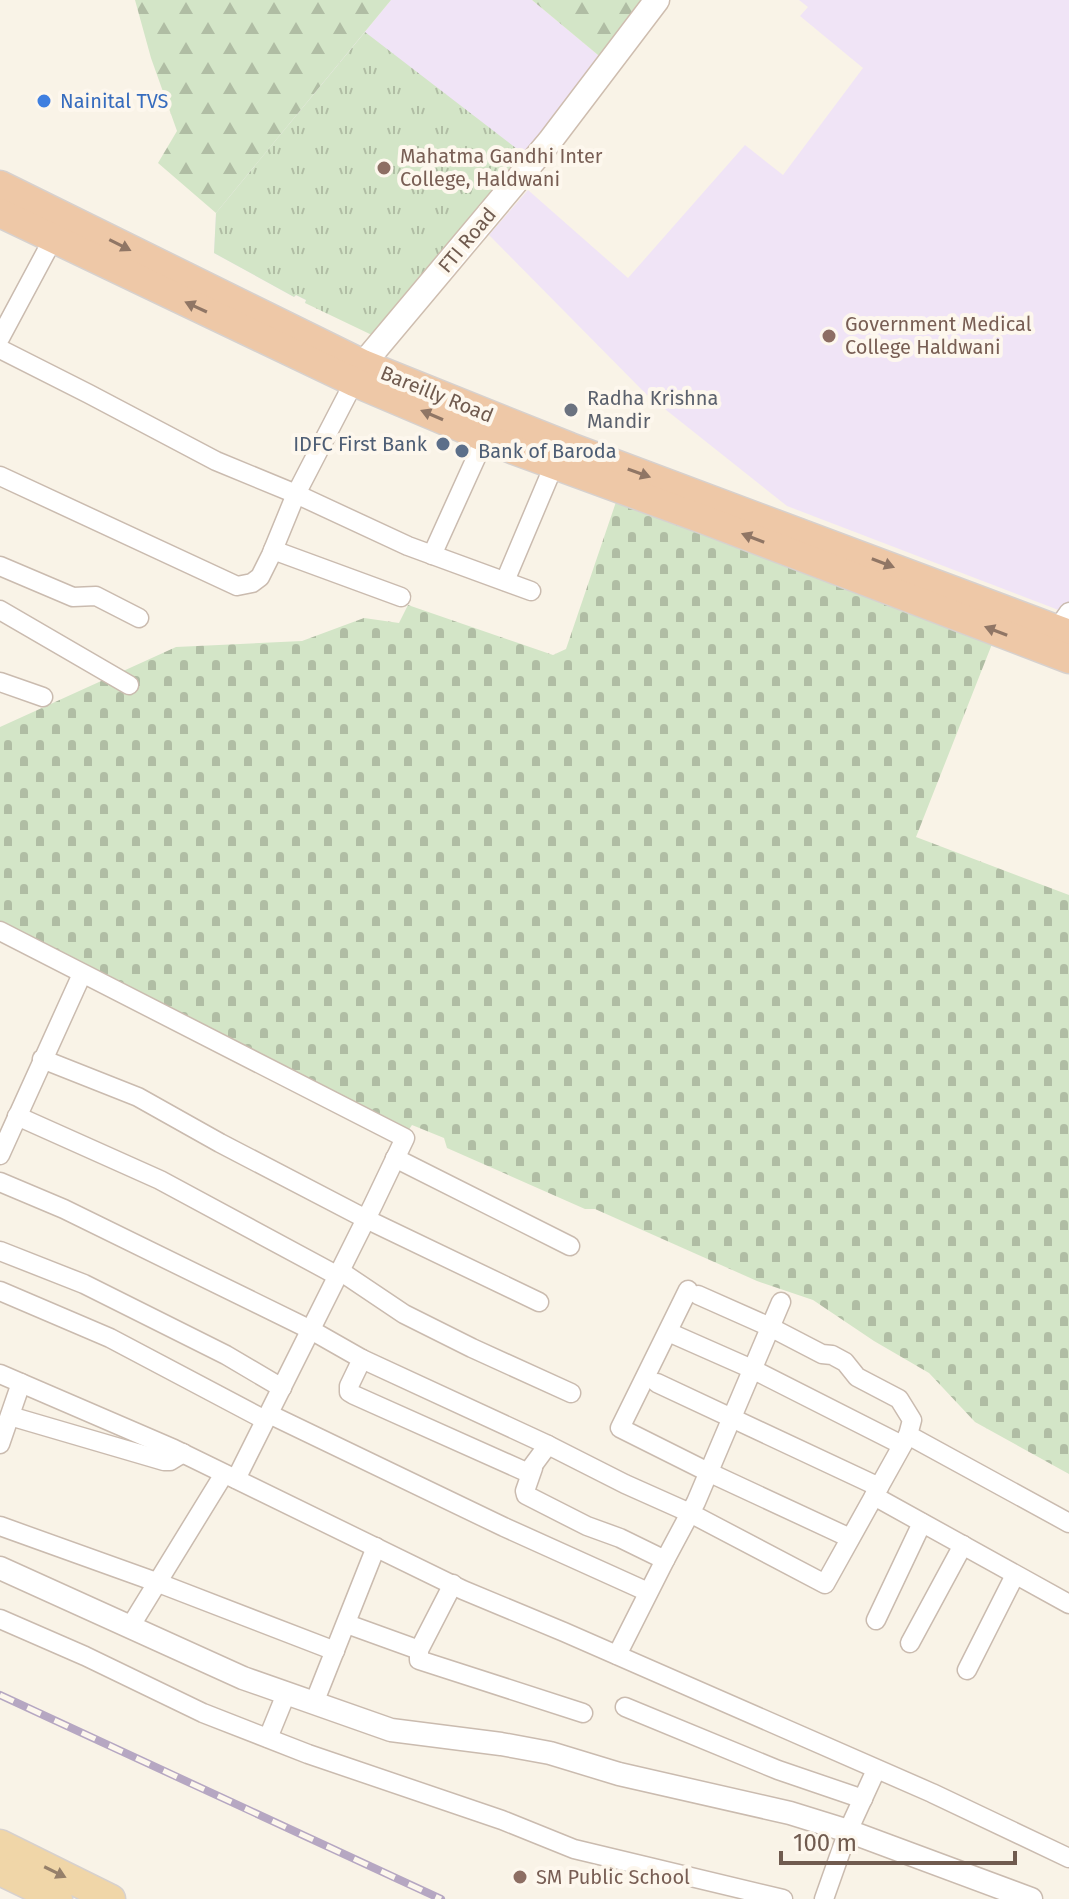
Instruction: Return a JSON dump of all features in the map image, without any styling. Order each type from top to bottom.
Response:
[{"type":"highway","name":"Bareilly Road","points":[[0,185],[59,228],[485,438],[554,465],[1062,637]]},
{"type":"highway","name":"Bareilly Road","points":[[0,213],[59,228]]},
{"type":"highway","name":"Bareilly Road","points":[[358,373],[570,447],[1062,637]]},
{"type":"main road","name":"FTI Road","points":[[358,373],[550,141],[657,0]]},
{"type":"main road","points":[[0,1844],[111,1899]]},
{"type":"main road","points":[[0,1871],[58,1899]]},
{"type":"street","points":[[0,338],[59,228]]},
{"type":"street","points":[[0,349],[216,461],[408,546],[531,591]]},
{"type":"street","points":[[0,476],[237,586],[252,583],[260,577],[296,494],[358,373]]},
{"type":"street","points":[[432,555],[485,438]]},
{"type":"street","points":[[505,581],[554,465]]},
{"type":"street","points":[[273,550],[401,597]]},
{"type":"street","points":[[0,566],[73,597],[96,596],[139,618]]},
{"type":"street","points":[[0,610],[129,685]]},
{"type":"street","points":[[0,682],[43,697]]},
{"type":"street","points":[[0,931],[405,1138],[267,1417],[156,1582],[130,1627]]},
{"type":"street","points":[[0,1155],[82,974]]},
{"type":"street","points":[[42,1059],[138,1097],[366,1219],[539,1302]]},
{"type":"street","points":[[17,1116],[160,1180],[339,1274],[404,1314],[571,1393]]},
{"type":"street","points":[[395,1158],[570,1246]]},
{"type":"street","points":[[0,1182],[64,1209],[311,1330],[362,1359],[690,1513],[825,1584],[905,1440],[912,1420],[899,1399],[857,1377],[845,1362],[693,1293],[620,1428],[850,1538]]},
{"type":"street","points":[[0,1251],[98,1291],[226,1355],[282,1388]]},
{"type":"street","points":[[0,1291],[110,1338],[267,1417],[648,1592]]},
{"type":"street","points":[[617,1655],[690,1513],[781,1302]]},
{"type":"street","points":[[675,1335],[905,1440],[1069,1523]]},
{"type":"street","points":[[362,1359],[349,1392],[524,1471],[533,1468]]},
{"type":"street","points":[[0,1374],[183,1453],[453,1584],[932,1793],[1069,1858]]},
{"type":"street","points":[[0,1444],[21,1383]]},
{"type":"street","points":[[657,1383],[876,1492],[922,1523],[1069,1604]]},
{"type":"street","points":[[6,1421],[164,1461],[183,1453]]},
{"type":"street","points":[[548,1445],[533,1468],[526,1495],[665,1560]]},
{"type":"street","points":[[876,1620],[922,1523]]},
{"type":"street","points":[[0,1526],[335,1651]]},
{"type":"street","points":[[910,1643],[963,1545]]},
{"type":"street","points":[[314,1703],[376,1547]]},
{"type":"street","points":[[0,1568],[243,1678],[391,1730],[550,1753],[619,1774],[790,1813],[848,1831],[1031,1899]]},
{"type":"street","points":[[967,1670],[1015,1575]]},
{"type":"street","points":[[453,1584],[419,1650],[419,1660],[583,1713]]},
{"type":"street","points":[[0,1619],[203,1713],[308,1754],[502,1820],[574,1849],[783,1899]]},
{"type":"street","points":[[347,1624],[419,1650]]},
{"type":"street","points":[[268,1738],[286,1694]]},
{"type":"street","points":[[625,1707],[778,1770],[863,1799]]},
{"type":"street","points":[[824,1899],[848,1831],[876,1770]]},
{"type":"shaded area","name":"Mahatma Gandhi Inter College, Haldwani","points":[[391,0],[532,0],[604,60],[538,146],[305,303],[306,300],[296,295],[294,297],[214,253],[216,213]]},
{"type":"shaded area","name":"Government Medical College Haldwani","points":[[799,0],[1069,0],[1069,614],[787,506],[646,394],[489,235],[528,190],[628,278],[745,145],[783,175],[863,68],[800,16],[808,7]]},
{"type":"green space","points":[[135,0],[391,0],[216,213],[158,163],[177,131],[151,58]]},
{"type":"green space","points":[[532,0],[648,0],[604,60]]},
{"type":"green space","name":"Mahatma Gandhi Inter College, Haldwani","points":[[365,32],[525,155],[374,336],[305,303],[306,300],[296,295],[294,297],[214,253],[216,213]]},
{"type":"green space","points":[[617,499],[994,639],[916,837],[1069,895],[1069,1474],[975,1422],[929,1373],[813,1300],[757,1281],[595,1209],[585,1209],[447,1148],[444,1138],[412,1125],[408,1131],[0,923],[0,727],[176,647],[302,641],[364,618],[399,623],[408,605],[553,655],[566,649]]},
{"type":"railway","points":[[0,1695],[441,1899]]},
{"type":"place","name":"Nainital TVS","points":[[44,101]]},
{"type":"place","name":"Mahatma Gandhi Inter College, Haldwani","points":[[384,168]]},
{"type":"place","name":"Government Medical College Haldwani","points":[[829,336]]},
{"type":"place","name":"Radha Krishna Mandir","points":[[571,410]]},
{"type":"place","name":"IDFC First Bank","points":[[443,444]]},
{"type":"place","name":"Bank of Baroda","points":[[462,451]]},
{"type":"place","name":"SM Public School","points":[[520,1877]]}]
